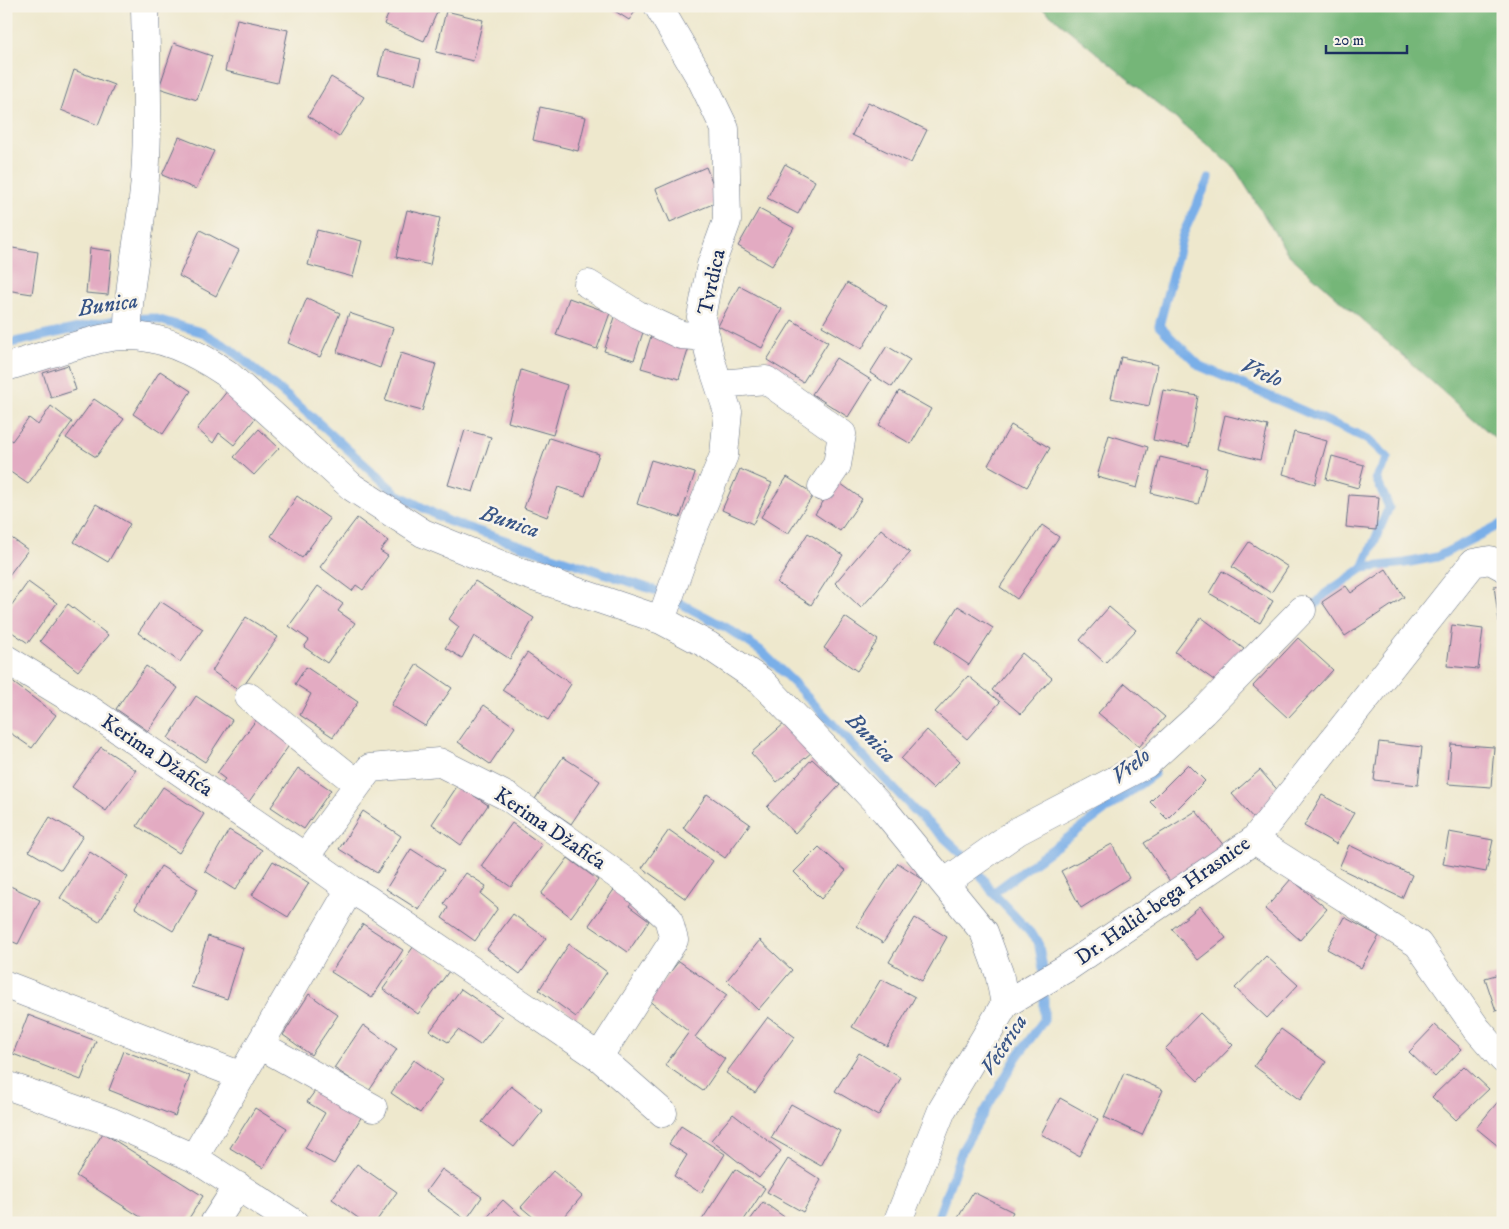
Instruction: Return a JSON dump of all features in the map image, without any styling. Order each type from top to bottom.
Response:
[{"type":"street","points":[[129,323],[129,292],[145,178],[147,96],[145,6]]},
{"type":"street","name":"Tvrdica","points":[[658,6],[702,80],[724,129],[727,221],[711,265],[702,317],[711,360],[728,412],[724,455],[694,527],[664,614]]},
{"type":"street","points":[[588,284],[638,315],[680,335],[706,337]]},
{"type":"street","points":[[6,367],[94,340],[129,323]]},
{"type":"street","points":[[129,323],[152,338],[204,358],[226,373],[352,487],[423,532],[519,572],[664,614],[761,682],[885,811],[984,932],[999,973],[1016,998]]},
{"type":"street","points":[[719,384],[766,380],[842,434],[837,464],[822,487]]},
{"type":"street","name":"Dr. Halid-bega Hrasnice","points":[[898,1223],[942,1110],[1016,998],[1065,969],[1254,840],[1473,563],[1490,560],[1503,567]]},
{"type":"street","points":[[944,883],[1018,830],[1146,764],[1203,712],[1302,610]]},
{"type":"street","name":"Kerima Džafića","points":[[6,659],[92,712],[600,1057],[663,1113]]},
{"type":"street","points":[[249,697],[358,784]]},
{"type":"street","name":"Kerima Džafića","points":[[305,857],[370,768],[438,762],[508,797],[634,887],[668,918],[674,940],[600,1057]]},
{"type":"street","points":[[1254,840],[1418,944],[1477,1029],[1503,1058]]},
{"type":"street","points":[[194,1158],[350,889]]},
{"type":"street","points":[[6,985],[242,1076]]},
{"type":"street","points":[[260,1045],[373,1108]]},
{"type":"street","points":[[6,1085],[112,1122],[194,1158],[294,1223]]},
{"type":"street","points":[[214,1223],[238,1186]]},
{"type":"green space","points":[[1040,6],[1503,6],[1503,445],[1288,254],[1234,167]]},
{"type":"building","points":[[392,6],[440,6],[424,41],[384,24]]},
{"type":"building","points":[[607,6],[639,6],[629,20]]},
{"type":"building","points":[[446,11],[483,20],[473,61],[436,52]]},
{"type":"building","points":[[237,19],[288,30],[277,83],[225,71]]},
{"type":"building","points":[[174,43],[212,56],[197,100],[159,88]]},
{"type":"building","points":[[384,50],[421,59],[415,84],[378,75]]},
{"type":"building","points":[[74,70],[114,85],[98,125],[61,110]]},
{"type":"building","points":[[331,77],[364,97],[339,137],[308,116]]},
{"type":"building","points":[[868,102],[927,130],[911,163],[852,135]]},
{"type":"building","points":[[540,107],[586,117],[578,151],[533,140]]},
{"type":"building","points":[[179,137],[214,151],[196,189],[162,175]]},
{"type":"building","points":[[785,164],[815,181],[798,214],[767,198]]},
{"type":"building","points":[[706,167],[720,201],[670,222],[656,189]]},
{"type":"building","points":[[759,209],[794,228],[772,266],[738,246]]},
{"type":"building","points":[[407,210],[440,218],[430,265],[396,257]]},
{"type":"building","points":[[200,230],[239,250],[216,296],[179,276]]},
{"type":"building","points":[[317,230],[362,241],[353,277],[308,265]]},
{"type":"building","points":[[6,247],[38,252],[32,294],[6,290]]},
{"type":"building","points":[[90,248],[112,251],[108,295],[86,293]]},
{"type":"building","points":[[847,283],[887,306],[862,349],[822,326]]},
{"type":"building","points":[[739,286],[782,309],[762,348],[718,326]]},
{"type":"building","points":[[307,298],[340,313],[320,357],[288,343]]},
{"type":"building","points":[[569,298],[610,313],[597,349],[556,335]]},
{"type":"building","points":[[617,311],[647,320],[634,360],[604,351]]},
{"type":"building","points":[[349,313],[393,328],[380,368],[337,352]]},
{"type":"building","points":[[792,320],[828,342],[803,382],[767,360]]},
{"type":"building","points":[[653,330],[691,341],[679,379],[641,368]]},
{"type":"building","points":[[887,346],[910,360],[892,387],[870,373]]},
{"type":"building","points":[[401,353],[436,364],[422,411],[385,401]]},
{"type":"building","points":[[1121,357],[1158,365],[1149,406],[1111,398]]},
{"type":"building","points":[[836,358],[871,380],[848,417],[812,394]]},
{"type":"building","points":[[68,365],[76,390],[51,398],[43,373]]},
{"type":"building","points":[[521,370],[567,385],[553,435],[508,422]]},
{"type":"building","points":[[160,371],[191,391],[163,434],[133,414]]},
{"type":"building","points":[[228,390],[257,416],[234,445],[219,433],[213,443],[197,429]]},
{"type":"building","points":[[1163,390],[1198,396],[1189,447],[1153,440]]},
{"type":"building","points":[[899,391],[931,409],[911,444],[879,425]]},
{"type":"building","points":[[94,399],[124,419],[96,457],[66,438]]},
{"type":"building","points":[[51,406],[72,422],[28,484],[6,469],[6,437],[12,441],[29,418],[38,425]]},
{"type":"building","points":[[1225,415],[1268,426],[1260,460],[1217,449]]},
{"type":"building","points":[[1011,425],[1050,448],[1027,487],[988,465]]},
{"type":"building","points":[[259,429],[279,448],[254,475],[234,457]]},
{"type":"building","points":[[465,430],[491,437],[473,492],[448,485]]},
{"type":"building","points":[[1294,432],[1327,441],[1315,484],[1283,474]]},
{"type":"building","points":[[1109,435],[1148,447],[1137,488],[1097,477]]},
{"type":"building","points":[[549,438],[599,454],[585,496],[558,487],[547,517],[524,508]]},
{"type":"building","points":[[1332,456],[1364,465],[1358,488],[1326,479]]},
{"type":"building","points":[[1160,457],[1207,468],[1198,504],[1151,493]]},
{"type":"building","points":[[651,460],[695,473],[680,518],[637,504]]},
{"type":"building","points":[[740,469],[772,483],[753,524],[722,510]]},
{"type":"building","points":[[787,477],[814,494],[788,534],[761,517]]},
{"type":"building","points":[[837,481],[862,499],[840,531],[815,514]]},
{"type":"building","points":[[1349,495],[1379,497],[1376,530],[1346,527]]},
{"type":"building","points":[[297,496],[330,519],[302,558],[271,536]]},
{"type":"building","points":[[96,504],[130,524],[108,562],[74,542]]},
{"type":"building","points":[[357,518],[388,541],[380,551],[388,556],[363,590],[356,585],[352,591],[320,567]]},
{"type":"building","points":[[1042,525],[1059,537],[1017,599],[1000,587]]},
{"type":"building","points":[[881,529],[910,553],[861,608],[835,583]]},
{"type":"building","points":[[808,533],[843,555],[811,605],[777,583]]},
{"type":"building","points":[[6,534],[28,550],[6,579]]},
{"type":"building","points":[[1249,542],[1288,567],[1271,593],[1232,567]]},
{"type":"building","points":[[1386,569],[1404,597],[1345,636],[1322,602],[1346,586],[1351,593]]},
{"type":"building","points":[[1222,571],[1273,601],[1260,623],[1209,593]]},
{"type":"building","points":[[475,581],[534,618],[510,659],[474,636],[462,658],[445,648],[459,627],[449,619]]},
{"type":"building","points":[[28,582],[57,603],[28,643],[6,628],[6,613]]},
{"type":"building","points":[[1503,585],[1503,622],[1499,622],[1494,586]]},
{"type":"building","points":[[318,586],[343,604],[338,611],[355,623],[327,663],[304,647],[309,640],[289,626]]},
{"type":"building","points":[[160,601],[203,629],[180,662],[138,633]]},
{"type":"building","points":[[68,604],[108,635],[78,671],[40,641]]},
{"type":"building","points":[[958,606],[993,628],[969,665],[935,642]]},
{"type":"building","points":[[1109,607],[1136,630],[1105,663],[1080,640]]},
{"type":"building","points":[[246,617],[278,637],[240,691],[212,671]]},
{"type":"building","points":[[845,617],[878,640],[857,671],[824,648]]},
{"type":"building","points":[[1201,617],[1244,649],[1218,683],[1175,652]]},
{"type":"building","points":[[1452,625],[1483,629],[1478,669],[1447,666]]},
{"type":"building","points":[[1298,638],[1333,670],[1288,718],[1253,686]]},
{"type":"building","points":[[527,653],[571,684],[548,720],[502,690]]},
{"type":"building","points":[[1022,653],[1052,678],[1021,714],[992,690]]},
{"type":"building","points":[[417,664],[452,688],[425,726],[391,705]]},
{"type":"building","points":[[146,666],[178,688],[148,731],[116,709]]},
{"type":"building","points":[[306,667],[358,702],[333,737],[300,715],[311,694],[295,684]]},
{"type":"building","points":[[968,676],[1000,702],[967,739],[935,712]]},
{"type":"building","points":[[11,681],[56,715],[32,748],[6,730],[6,688]]},
{"type":"building","points":[[1125,683],[1165,717],[1139,747],[1098,713]]},
{"type":"building","points":[[196,696],[232,720],[205,762],[168,738]]},
{"type":"building","points":[[484,705],[515,727],[490,764],[458,742]]},
{"type":"building","points":[[259,716],[293,740],[248,803],[222,784],[225,779],[217,773]]},
{"type":"building","points":[[786,722],[812,752],[777,782],[751,753]]},
{"type":"building","points":[[927,730],[960,761],[933,789],[901,759]]},
{"type":"building","points":[[1379,742],[1422,747],[1418,785],[1374,780]]},
{"type":"building","points":[[1451,744],[1494,747],[1491,787],[1448,784]]},
{"type":"building","points":[[101,747],[136,770],[106,811],[72,787]]},
{"type":"building","points":[[563,757],[600,781],[571,824],[535,799]]},
{"type":"building","points":[[812,759],[840,785],[795,833],[767,807]]},
{"type":"building","points":[[1188,764],[1205,781],[1167,819],[1150,802]]},
{"type":"building","points":[[298,768],[331,790],[304,829],[271,807]]},
{"type":"building","points":[[1260,770],[1282,795],[1254,819],[1232,794]]},
{"type":"building","points":[[458,785],[488,805],[461,845],[432,824]]},
{"type":"building","points":[[163,787],[204,814],[179,853],[137,826]]},
{"type":"building","points":[[707,794],[750,824],[725,858],[683,828]]},
{"type":"building","points":[[1322,795],[1354,813],[1336,844],[1304,826]]},
{"type":"building","points":[[363,811],[401,836],[377,873],[339,849]]},
{"type":"building","points":[[1196,811],[1225,847],[1171,883],[1144,843]]},
{"type":"building","points":[[50,817],[83,836],[61,870],[29,851]]},
{"type":"building","points":[[512,823],[542,845],[511,887],[481,866]]},
{"type":"building","points":[[229,830],[262,850],[235,890],[205,871]]},
{"type":"building","points":[[669,830],[713,861],[686,899],[642,868]]},
{"type":"building","points":[[1449,832],[1493,840],[1486,872],[1443,864]]},
{"type":"building","points":[[1112,844],[1129,878],[1081,908],[1061,871]]},
{"type":"building","points":[[1349,845],[1412,875],[1402,898],[1339,868]]},
{"type":"building","points":[[819,847],[846,871],[821,899],[794,872]]},
{"type":"building","points":[[411,849],[444,870],[419,910],[386,889]]},
{"type":"building","points":[[90,852],[128,877],[99,922],[60,898]]},
{"type":"building","points":[[568,858],[598,880],[571,917],[541,894]]},
{"type":"building","points":[[273,861],[309,883],[288,917],[252,895]]},
{"type":"building","points":[[898,863],[924,880],[883,943],[857,926]]},
{"type":"building","points":[[161,866],[198,889],[173,931],[135,908]]},
{"type":"building","points":[[466,873],[486,886],[481,894],[498,908],[475,941],[442,918],[448,908],[444,903]]},
{"type":"building","points":[[1291,879],[1327,909],[1300,940],[1265,909]]},
{"type":"building","points":[[618,884],[635,896],[629,906],[649,921],[628,952],[589,925]]},
{"type":"building","points":[[8,885],[40,900],[18,944],[6,939],[6,889]]},
{"type":"building","points":[[1200,906],[1226,938],[1198,960],[1172,929]]},
{"type":"building","points":[[513,914],[546,938],[520,974],[487,949]]},
{"type":"building","points":[[1344,917],[1379,936],[1361,968],[1327,949]]},
{"type":"building","points":[[915,918],[947,937],[922,981],[889,962]]},
{"type":"building","points":[[363,924],[403,950],[372,998],[331,972]]},
{"type":"building","points":[[208,936],[243,948],[227,999],[191,987]]},
{"type":"building","points":[[760,940],[792,970],[758,1010],[727,980]]},
{"type":"building","points":[[569,944],[607,972],[576,1017],[539,990]]},
{"type":"building","points":[[414,946],[449,971],[418,1014],[383,989]]},
{"type":"building","points":[[1266,956],[1298,985],[1267,1018],[1235,988]]},
{"type":"building","points":[[679,961],[727,995],[695,1037],[725,1059],[703,1091],[665,1065],[689,1032],[648,1000]]},
{"type":"building","points":[[1503,973],[1503,1009],[1496,1011],[1485,978]]},
{"type":"building","points":[[881,979],[915,997],[887,1046],[852,1027]]},
{"type":"building","points":[[461,989],[502,1017],[480,1045],[458,1030],[448,1042],[430,1031]]},
{"type":"building","points":[[309,994],[338,1015],[311,1055],[283,1035]]},
{"type":"building","points":[[1200,1013],[1233,1045],[1198,1081],[1165,1049]]},
{"type":"building","points":[[28,1015],[96,1041],[81,1080],[13,1054]]},
{"type":"building","points":[[768,1017],[795,1037],[755,1093],[726,1073]]},
{"type":"building","points":[[363,1025],[397,1049],[369,1091],[334,1068]]},
{"type":"building","points":[[1435,1025],[1462,1049],[1435,1077],[1409,1052]]},
{"type":"building","points":[[1281,1029],[1326,1062],[1300,1100],[1254,1066]]},
{"type":"building","points":[[124,1051],[190,1076],[175,1116],[109,1090]]},
{"type":"building","points":[[859,1053],[901,1078],[878,1116],[835,1091]]},
{"type":"building","points":[[414,1060],[443,1080],[420,1113],[391,1093]]},
{"type":"building","points":[[1464,1066],[1489,1089],[1456,1120],[1432,1097]]},
{"type":"building","points":[[1124,1073],[1163,1090],[1142,1135],[1104,1117]]},
{"type":"building","points":[[511,1086],[543,1111],[514,1147],[482,1122]]},
{"type":"building","points":[[318,1087],[363,1114],[334,1164],[305,1148],[325,1113],[307,1102]]},
{"type":"building","points":[[1060,1098],[1098,1119],[1079,1156],[1041,1134]]},
{"type":"building","points":[[1501,1098],[1503,1100],[1503,1141],[1498,1146],[1476,1128]]},
{"type":"building","points":[[791,1104],[840,1131],[821,1166],[771,1138]]},
{"type":"building","points":[[255,1108],[287,1128],[263,1168],[230,1148]]},
{"type":"building","points":[[733,1114],[781,1151],[759,1178],[711,1140]]},
{"type":"building","points":[[681,1126],[725,1154],[701,1193],[674,1176],[687,1155],[669,1144]]},
{"type":"building","points":[[103,1133],[203,1196],[186,1223],[150,1223],[76,1176]]},
{"type":"building","points":[[788,1159],[821,1180],[803,1212],[767,1192]]},
{"type":"building","points":[[357,1164],[397,1192],[375,1223],[365,1223],[332,1199]]},
{"type":"building","points":[[442,1169],[482,1197],[466,1220],[426,1191]]},
{"type":"building","points":[[735,1169],[765,1188],[742,1223],[700,1223]]},
{"type":"building","points":[[553,1171],[582,1196],[559,1223],[540,1223],[521,1207]]},
{"type":"building","points":[[973,1192],[1013,1212],[1007,1223],[955,1223]]},
{"type":"building","points":[[503,1200],[523,1218],[518,1223],[482,1223]]},
{"type":"building","points":[[763,1202],[793,1223],[748,1223]]},
{"type":"waterway","name":"Vrelo","points":[[1209,178],[1183,234],[1159,326],[1200,366],[1368,439],[1388,458],[1376,478],[1389,507],[1363,568]]},
{"type":"waterway","name":"Bunica","points":[[6,344],[120,319],[153,318],[201,332],[230,349],[311,416],[397,494],[448,521],[657,591],[727,628],[760,650],[793,682],[915,811],[965,857]]},
{"type":"waterway","name":"Vrelo","points":[[1308,613],[1325,594],[1363,568],[1437,557],[1503,523]]},
{"type":"waterway","name":"Vrelo","points":[[993,893],[1154,774]]},
{"type":"waterway","name":"Večerica","points":[[936,1223],[962,1150],[1017,1057],[1044,1020],[1044,974],[1038,941],[993,893],[981,876]]}]
